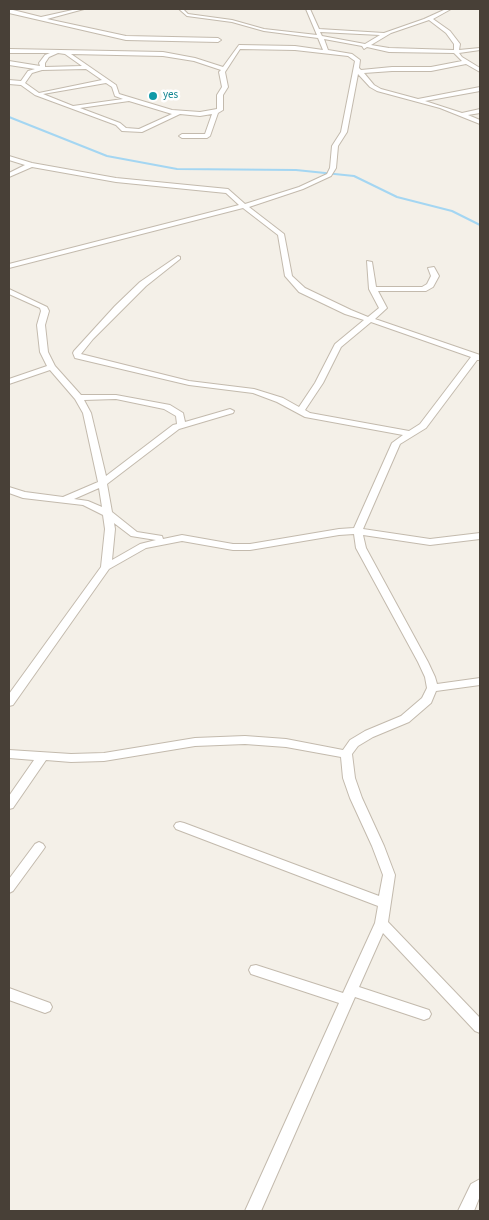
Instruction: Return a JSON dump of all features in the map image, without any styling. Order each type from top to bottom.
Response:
[{"type":"street","points":[[42,18],[82,9]]},
{"type":"street","points":[[181,9],[184,14],[191,16],[232,21],[264,30],[320,37],[389,50],[456,52],[480,50]]},
{"type":"street","points":[[308,9],[327,52]]},
{"type":"street","points":[[353,56],[384,34],[450,9]]},
{"type":"street","points":[[9,10],[13,13],[126,38],[218,40]]},
{"type":"street","points":[[429,18],[448,32],[457,44],[456,52]]},
{"type":"street","points":[[317,30],[384,34]]},
{"type":"street","points":[[9,266],[244,206],[301,188],[329,175],[333,168],[335,146],[344,132],[358,71],[358,61],[353,56],[295,48],[239,47],[223,69],[226,87],[220,95],[221,107],[216,112],[207,136],[182,136]]},
{"type":"street","points":[[389,50],[404,57]]},
{"type":"street","points":[[9,51],[162,54],[195,60],[223,69]]},
{"type":"street","points":[[43,68],[44,58],[56,52]]},
{"type":"street","points":[[456,52],[466,62],[480,70]]},
{"type":"street","points":[[67,53],[114,86],[117,95],[178,113],[200,114],[216,112]]},
{"type":"street","points":[[408,62],[414,69]]},
{"type":"street","points":[[358,71],[438,68],[466,62]]},
{"type":"street","points":[[9,63],[43,68],[88,67]]},
{"type":"street","points":[[22,83],[30,72],[43,68]]},
{"type":"street","points":[[358,71],[372,86],[379,90],[460,114],[480,122]]},
{"type":"street","points":[[37,94],[106,81]]},
{"type":"street","points":[[9,82],[22,83],[37,94],[118,124],[123,127],[122,129],[137,131],[178,113]]},
{"type":"street","points":[[417,101],[480,89]]},
{"type":"street","points":[[74,108],[133,100]]},
{"type":"street","points":[[460,114],[480,111]]},
{"type":"street","points":[[9,158],[31,165],[116,180],[228,191],[244,206],[281,234],[289,276],[295,284],[316,298],[369,319],[478,357],[423,426],[396,442],[358,531],[361,548],[423,662],[430,677],[432,688],[427,700],[405,719],[368,734],[354,743],[346,754],[349,778],[356,798],[389,875],[384,904],[380,923],[253,1211]]},
{"type":"street","points":[[9,175],[31,165]]},
{"type":"street","points":[[178,258],[143,284],[90,337],[76,355],[189,383],[254,391],[280,400],[300,412],[410,434]]},
{"type":"street","points":[[300,412],[319,383],[338,346],[383,308],[373,289],[369,262]]},
{"type":"street","points":[[373,289],[423,289],[430,285],[435,276],[432,268]]},
{"type":"street","points":[[9,291],[43,308],[45,312],[41,325],[41,334],[44,352],[51,367],[79,398],[87,413],[99,462],[101,484],[110,529],[106,567]]},
{"type":"street","points":[[9,382],[51,367]]},
{"type":"street","points":[[79,398],[116,397],[167,407],[180,414],[181,424]]},
{"type":"street","points":[[66,499],[101,484],[181,424],[230,411]]},
{"type":"street","points":[[9,490],[23,495],[86,503],[107,513],[134,534],[150,538],[182,538],[250,547],[339,532],[358,531],[430,542],[480,536]]},
{"type":"street","points":[[9,702],[106,567],[143,546],[182,538]]},
{"type":"street","points":[[432,688],[480,682]]},
{"type":"street","points":[[9,754],[42,757],[104,757],[195,742],[245,740],[286,743],[346,754]]},
{"type":"street","points":[[9,805],[42,757]]},
{"type":"street","points":[[180,826],[384,904]]},
{"type":"street","points":[[9,888],[39,847]]},
{"type":"street","points":[[380,923],[480,1027]]},
{"type":"street","points":[[256,970],[424,1014]]},
{"type":"street","points":[[9,994],[45,1007]]},
{"type":"street","points":[[466,1211],[476,1189],[480,1186]]},
{"type":"waterway","points":[[9,117],[107,156],[177,169],[296,170],[354,176],[397,197],[452,211],[480,225]]},
{"type":"place","name":"yes","points":[[153,96]]}]
